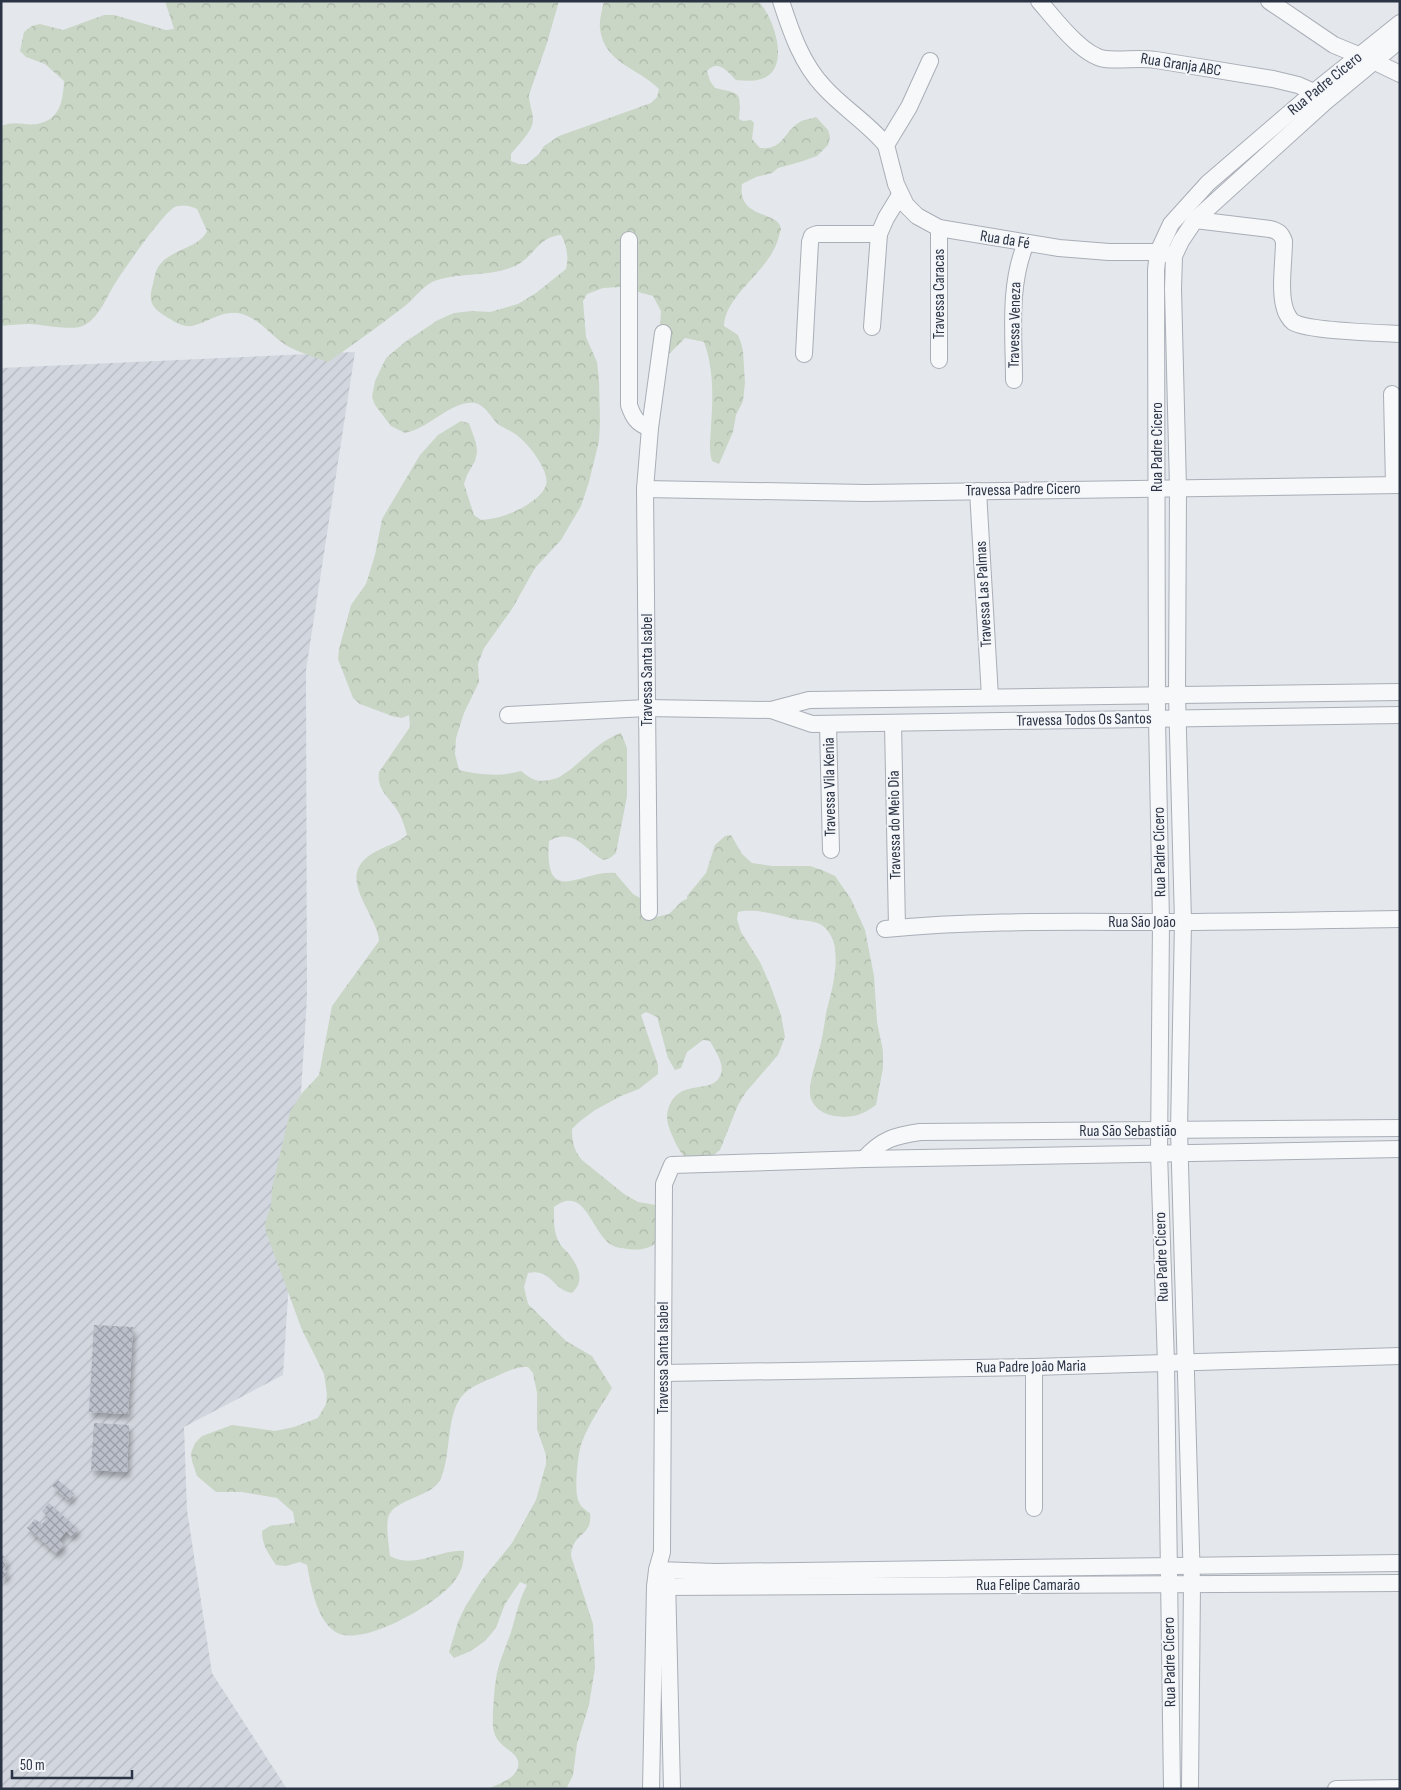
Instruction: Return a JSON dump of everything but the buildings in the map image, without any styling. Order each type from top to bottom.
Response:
[{"type":"street","name":"Rua da Fé","points":[[782,1],[799,50],[815,77],[824,88],[876,133],[886,145],[900,195],[906,205],[917,216],[939,228],[1026,243],[1109,252],[1158,252],[1174,256]]},
{"type":"street","name":"Rua Granja ABC","points":[[1039,1],[1086,52],[1097,58],[1107,60],[1142,58],[1156,60],[1273,79],[1298,85],[1314,92]]},
{"type":"street","points":[[1269,1],[1334,45],[1400,74]]},
{"type":"street","name":"Rua Padre Cícero","points":[[1190,1789],[1192,1584],[1179,1130],[1183,922],[1177,695],[1178,488],[1172,289],[1174,256],[1180,241],[1195,220],[1303,122],[1400,23]]},
{"type":"street","name":"Rua Padre Cícero","points":[[1172,1789],[1166,1363],[1159,1153],[1161,922],[1157,719],[1158,488],[1156,270],[1158,252],[1171,224],[1208,183],[1314,92],[1367,58],[1400,40]]},
{"type":"street","points":[[886,145],[909,107],[930,61]]},
{"type":"street","points":[[872,327],[878,234],[900,195]]},
{"type":"street","points":[[1195,220],[1270,229],[1278,231],[1282,235],[1284,241],[1282,298],[1286,311],[1293,322],[1304,326],[1355,332],[1400,334]]},
{"type":"street","name":"Travessa Caracas","points":[[939,228],[939,360]]},
{"type":"street","points":[[804,354],[811,238],[817,234],[878,234]]},
{"type":"street","points":[[629,240],[629,405],[632,416],[637,422],[650,428]]},
{"type":"street","name":"Travessa Veneza","points":[[1014,380],[1014,288],[1020,257],[1026,243]]},
{"type":"street","name":"Travessa Santa Isabel","points":[[649,912],[645,488],[650,428],[663,333]]},
{"type":"street","points":[[1392,394],[1397,485]]},
{"type":"street","name":"Travessa Padre Cicero","points":[[645,488],[866,493],[1397,485]]},
{"type":"street","name":"Travessa Las Palmas","points":[[978,491],[990,697]]},
{"type":"street","name":"Travessa Todos Os Santos","points":[[508,714],[647,708],[771,710],[809,700],[1400,692]]},
{"type":"street","points":[[873,724],[874,699]]},
{"type":"street","name":"Travessa Todos Os Santos","points":[[771,710],[812,724],[1400,715]]},
{"type":"street","name":"Travessa do Meio Dia","points":[[891,928],[893,723]]},
{"type":"street","name":"Travessa Vila Kenia","points":[[828,724],[831,850]]},
{"type":"street","name":"Rua São João","points":[[891,928],[948,923],[1036,921],[1183,922],[1400,919]]},
{"type":"street","name":"Rua São Sebastião","points":[[864,1159],[880,1143],[893,1137],[920,1132],[1400,1128]]},
{"type":"street","name":"Rua São Sebastião","points":[[672,1164],[1400,1149]]},
{"type":"street","name":"Travessa Santa Isabel","points":[[672,1164],[664,1184],[662,1552],[672,1789]]},
{"type":"street","name":"Rua Padre João Maria","points":[[663,1373],[1034,1367],[1400,1356]]},
{"type":"street","points":[[1034,1367],[1034,1508]]},
{"type":"street","name":"Rua Felipe Camarão","points":[[662,1579],[1169,1565],[1400,1563]]},
{"type":"street","name":"Travessa Santa Isabel","points":[[651,1789],[662,1579]]},
{"type":"street","name":"Rua Felipe Camarão","points":[[662,1579],[1169,1584],[1400,1582]]},
{"type":"street","points":[[1336,1789],[1400,1788]]},
{"type":"shaded area","points":[[355,352],[306,670],[307,998],[283,1375],[184,1427],[187,1510],[212,1673],[287,1789],[1,1789],[1,368]]},
{"type":"green space","points":[[165,1],[559,1],[529,95],[533,117],[532,124],[528,133],[511,154],[511,161],[527,164],[540,153],[544,146],[559,136],[651,103],[657,97],[659,89],[615,58],[603,41],[600,26],[604,1],[758,1],[769,17],[777,39],[777,62],[773,71],[759,80],[736,80],[719,66],[715,66],[707,71],[710,81],[715,88],[730,91],[737,95],[740,103],[739,119],[743,121],[751,120],[754,123],[752,139],[760,148],[774,146],[794,126],[803,120],[816,117],[828,130],[830,137],[828,145],[817,156],[778,168],[772,173],[756,177],[742,184],[742,195],[746,204],[779,223],[781,229],[774,249],[767,260],[732,303],[726,314],[724,326],[738,335],[741,343],[745,383],[743,401],[736,415],[733,432],[719,464],[712,461],[710,451],[712,383],[710,362],[704,342],[685,338],[667,356],[660,327],[661,311],[653,296],[620,287],[603,288],[587,294],[583,301],[586,337],[597,362],[600,422],[599,441],[589,482],[581,506],[561,540],[535,568],[512,609],[484,648],[478,664],[479,682],[464,713],[456,738],[455,754],[459,770],[490,775],[521,771],[533,779],[541,781],[552,780],[561,776],[604,741],[621,733],[627,748],[627,796],[616,853],[610,858],[603,860],[578,841],[572,838],[558,837],[549,841],[549,862],[552,874],[558,880],[567,881],[615,873],[633,894],[640,898],[648,913],[656,917],[669,914],[682,901],[687,899],[687,896],[706,873],[715,845],[725,836],[731,835],[742,854],[752,863],[772,866],[810,866],[835,876],[851,899],[865,930],[874,976],[877,1022],[883,1051],[883,1068],[876,1105],[866,1112],[847,1117],[830,1115],[817,1108],[811,1099],[810,1089],[835,973],[836,957],[833,939],[823,926],[809,921],[759,911],[738,912],[737,919],[741,932],[760,962],[771,987],[781,1015],[785,1037],[778,1055],[746,1092],[738,1105],[720,1150],[700,1166],[692,1163],[678,1148],[667,1120],[668,1109],[675,1096],[689,1089],[711,1084],[720,1076],[722,1067],[717,1054],[710,1041],[703,1040],[687,1052],[681,1068],[675,1070],[668,1058],[657,1017],[646,1012],[641,1015],[658,1065],[658,1074],[639,1089],[595,1110],[572,1129],[574,1146],[582,1160],[624,1194],[638,1202],[656,1205],[661,1240],[650,1247],[642,1249],[633,1250],[614,1246],[603,1238],[580,1205],[573,1201],[565,1201],[554,1207],[555,1229],[560,1244],[573,1259],[578,1269],[578,1284],[572,1293],[565,1291],[547,1276],[536,1272],[528,1273],[524,1287],[528,1304],[566,1341],[592,1356],[612,1388],[585,1435],[578,1460],[576,1490],[578,1501],[590,1513],[590,1521],[586,1531],[578,1538],[572,1548],[571,1556],[593,1624],[595,1668],[589,1705],[577,1744],[573,1775],[566,1789],[488,1789],[510,1778],[517,1771],[518,1767],[518,1762],[513,1754],[496,1738],[493,1727],[493,1710],[498,1667],[527,1585],[520,1582],[505,1604],[496,1628],[485,1641],[471,1651],[454,1658],[449,1652],[458,1622],[465,1607],[482,1580],[512,1543],[536,1500],[546,1464],[546,1455],[537,1429],[537,1393],[533,1373],[528,1367],[510,1370],[466,1392],[459,1400],[455,1409],[447,1457],[437,1485],[391,1511],[387,1522],[390,1556],[399,1560],[409,1561],[455,1551],[464,1551],[463,1564],[458,1576],[444,1592],[415,1612],[379,1630],[346,1635],[334,1631],[323,1618],[315,1601],[307,1565],[300,1562],[286,1566],[276,1565],[264,1545],[262,1531],[270,1526],[295,1523],[293,1512],[277,1498],[242,1492],[216,1492],[197,1476],[191,1453],[195,1443],[202,1436],[232,1425],[275,1431],[294,1427],[318,1418],[326,1404],[327,1394],[324,1374],[302,1330],[266,1232],[265,1224],[271,1205],[272,1188],[290,1112],[302,1093],[319,1075],[332,1006],[379,941],[356,880],[358,870],[363,861],[368,857],[407,835],[397,809],[382,790],[379,772],[410,727],[409,715],[402,718],[392,716],[360,704],[353,698],[338,659],[351,605],[366,584],[375,555],[382,519],[420,455],[438,435],[461,421],[469,423],[476,443],[475,461],[464,484],[474,515],[481,520],[514,512],[535,499],[542,493],[546,485],[542,466],[528,446],[519,437],[499,425],[478,404],[467,403],[452,408],[425,425],[405,433],[391,426],[375,405],[372,397],[375,381],[386,358],[405,342],[438,320],[454,313],[490,312],[518,304],[536,293],[566,269],[566,247],[561,235],[553,237],[546,239],[527,258],[515,266],[496,272],[456,276],[433,282],[424,287],[405,306],[328,362],[289,347],[255,320],[242,314],[229,313],[189,326],[175,322],[156,309],[151,301],[151,291],[157,269],[168,257],[197,242],[207,231],[197,209],[181,206],[175,207],[162,219],[120,275],[99,311],[85,325],[73,328],[28,324],[1,326],[1,126],[11,123],[37,124],[51,118],[59,108],[64,81],[45,64],[26,57],[20,51],[24,32],[32,26],[40,24],[63,30],[104,15],[114,15],[166,30],[174,29]]}]
